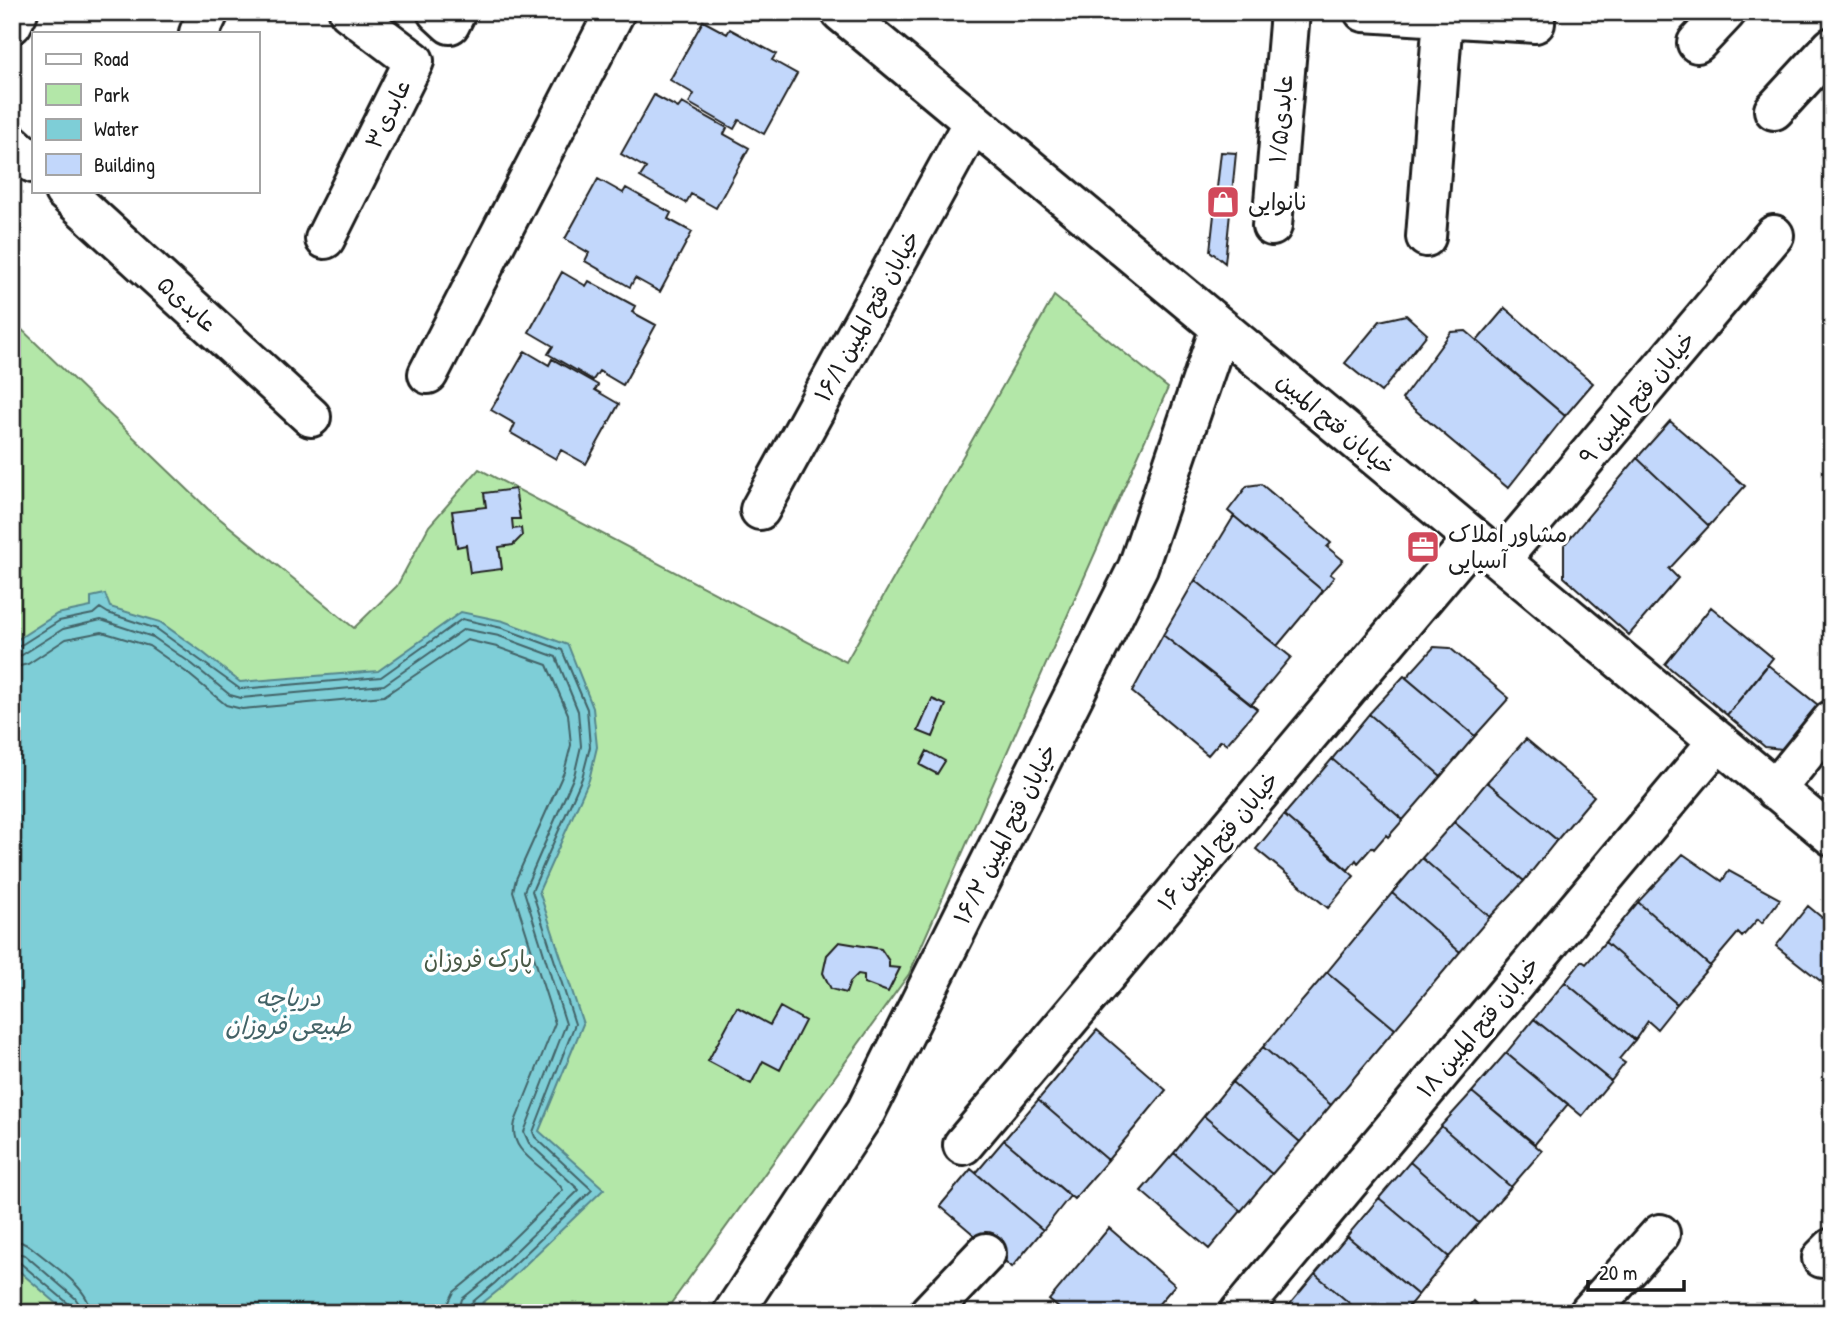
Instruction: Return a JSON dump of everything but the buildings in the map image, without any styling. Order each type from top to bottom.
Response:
[{"type":"street","points":[[12,24],[18,12]]},
{"type":"street","points":[[199,32],[209,12]]},
{"type":"street","name":"عابدی۳","points":[[325,239],[414,61],[349,12]]},
{"type":"street","points":[[437,12],[450,24],[456,12]]},
{"type":"street","points":[[428,374],[615,12]]},
{"type":"street","name":"خیابان فتح المبین","points":[[841,12],[1832,836]]},
{"type":"street","name":"عابدی۱/۵","points":[[1272,226],[1290,12]]},
{"type":"street","points":[[1364,12],[1535,23],[1535,12]]},
{"type":"street","points":[[1697,43],[1726,12]]},
{"type":"street","points":[[1426,237],[1443,17]]},
{"type":"street","points":[[1774,110],[1832,47]]},
{"type":"street","name":"خیابان فتح المبین ۱۶/۱","points":[[760,510],[973,122]]},
{"type":"street","points":[[12,144],[32,162]]},
{"type":"street","name":"عابدی۵","points":[[65,192],[311,417]]},
{"type":"street","name":"خیابان فتح المبین ۹","points":[[1487,549],[1774,235]]},
{"type":"street","name":"خیابان فتح المبین ۱۶/۲","points":[[733,1313],[866,1111],[1138,566],[1220,328]]},
{"type":"street","name":"خیابان فتح المبین ۱۶","points":[[963,1145],[1487,549]]},
{"type":"street","points":[[1775,790],[1832,720]]},
{"type":"street","name":"خیابان فتح المبین ۱۸","points":[[1239,1313],[1718,741]]},
{"type":"street","points":[[1589,1313],[1660,1234]]},
{"type":"street","points":[[929,1313],[986,1253]]},
{"type":"green space","name":"پارک فروزان","points":[[1054,296],[1168,388],[909,974],[664,1313],[12,1313],[12,320],[208,509],[354,628],[397,586],[429,526],[479,469],[846,662]]},
{"type":"water","name":"دریاچه طبیعی فروزان","points":[[105,594],[110,607],[160,622],[240,682],[378,671],[461,612],[503,621],[568,645],[593,708],[597,747],[589,780],[539,891],[583,1024],[539,1131],[604,1189],[500,1289],[470,1313],[68,1313],[12,1265],[12,643],[57,614],[91,607],[91,597]]},
{"type":"place","name":"نانوایی","points":[[1223,202]]},
{"type":"place","name":"مشاور املاک آسیایی","points":[[1423,547]]}]
